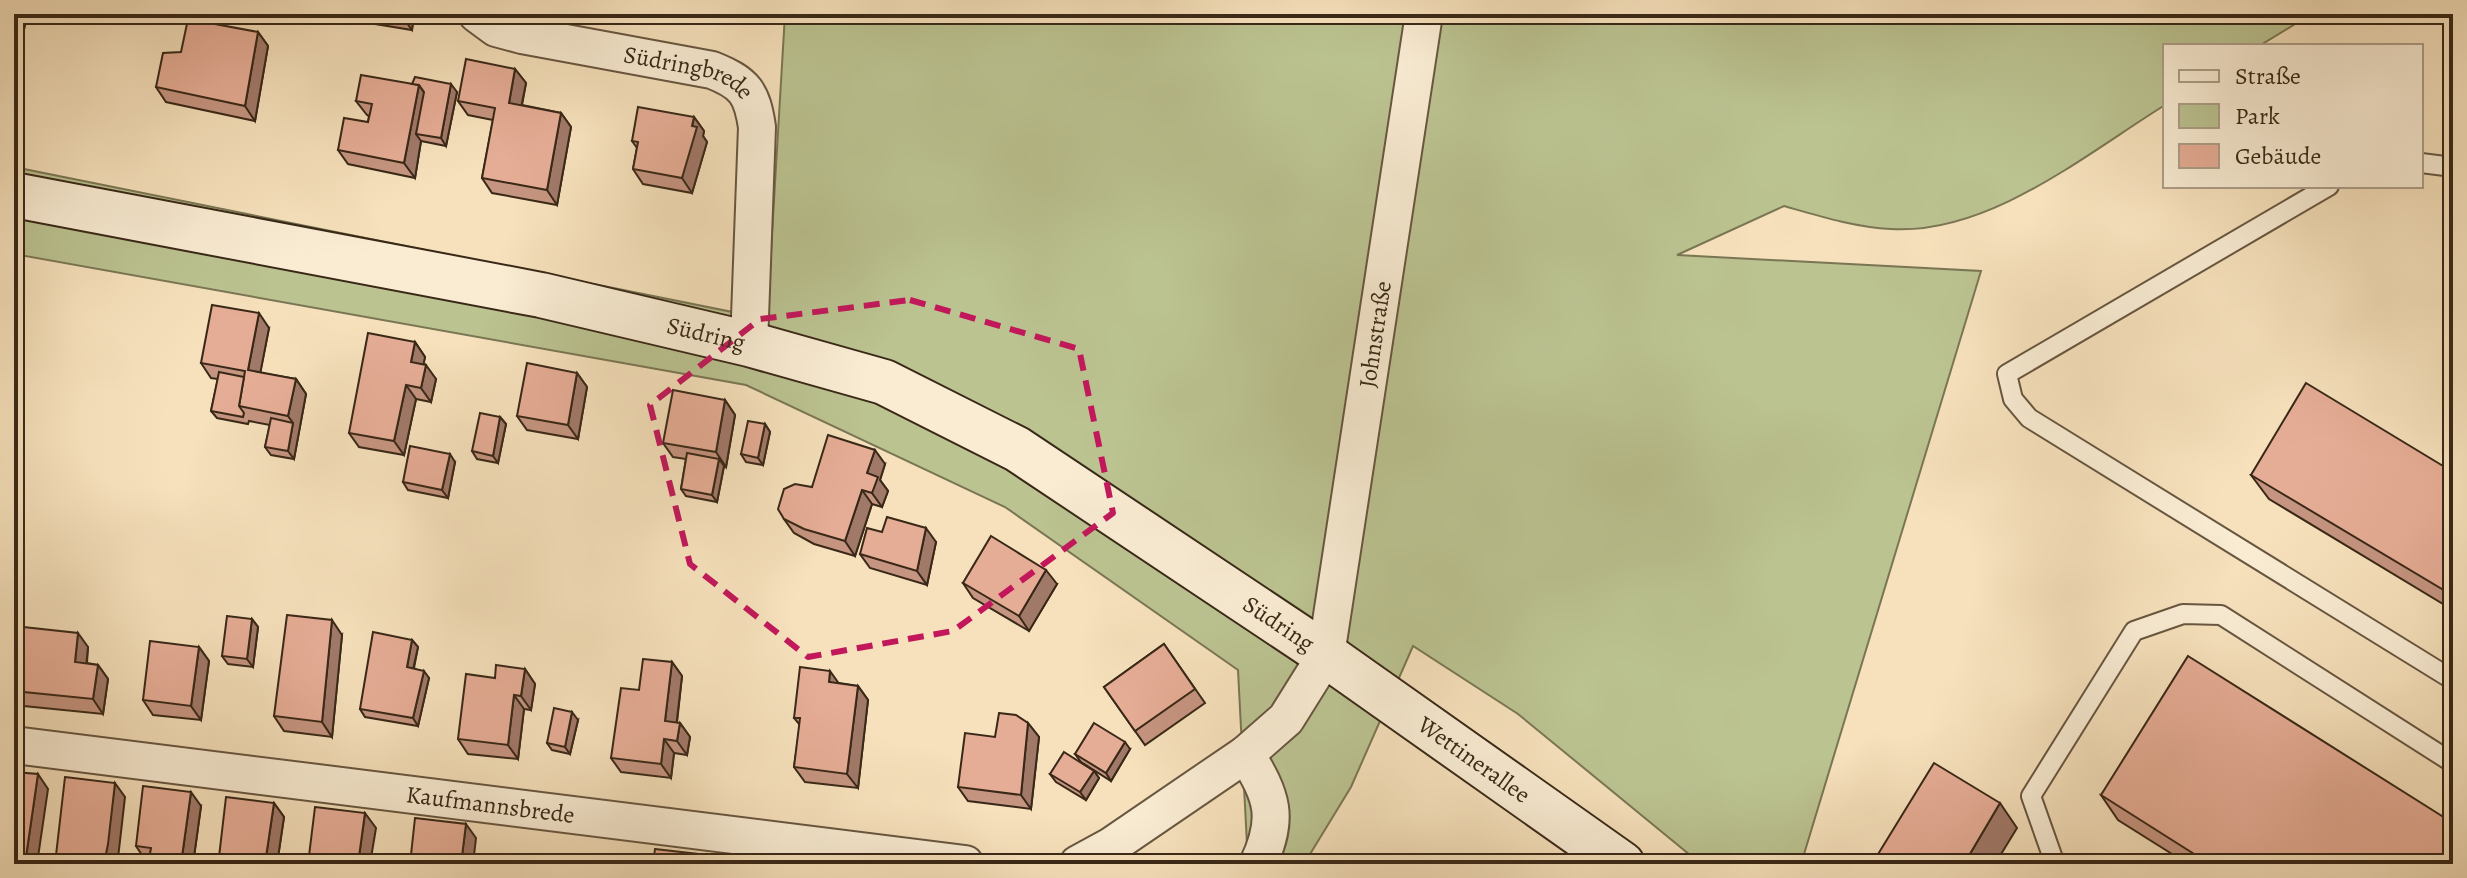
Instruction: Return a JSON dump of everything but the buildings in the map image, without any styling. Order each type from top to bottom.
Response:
[{"type":"street","name":"Südringbrede","points":[[477,14],[496,28],[522,35],[712,70],[734,79],[753,100],[757,127],[749,344]]},
{"type":"street","name":"Johnstraße","points":[[1326,655],[1424,14]]},
{"type":"street","name":"Südring","points":[[14,195],[541,295],[749,344],[884,382],[1017,449],[1326,655]]},
{"type":"street","points":[[1078,864],[1111,846],[1246,754],[1286,719],[1326,655]]},
{"type":"street","name":"Wettinerallee","points":[[1326,655],[1622,864]]},
{"type":"street","name":"Kaufmannsbrede","points":[[14,745],[965,864]]},
{"type":"street","points":[[1246,754],[1263,782],[1273,809],[1270,840],[1258,864]]},
{"type":"lane","points":[[2423,163],[2453,167]]},
{"type":"lane","points":[[2326,188],[2007,374],[2013,399],[2029,418],[2453,680]]},
{"type":"lane","points":[[2055,864],[2031,796],[2134,631],[2183,614],[2221,615],[2453,763]]},
{"type":"highlighted area","points":[[910,300],[1079,349],[1113,513],[953,631],[808,657],[690,564],[650,405],[760,319]]},
{"type":"green space","points":[[785,14],[2322,14],[2297,23],[2262,44],[2163,44],[2163,106],[2035,188],[1964,219],[1928,227],[1877,228],[1784,206],[1677,255],[1981,271],[1801,864],[1701,864],[1518,714],[1413,646],[1351,787],[1304,864],[1248,864],[1238,670],[1005,507],[746,385],[14,254],[14,167],[767,319]]}]
